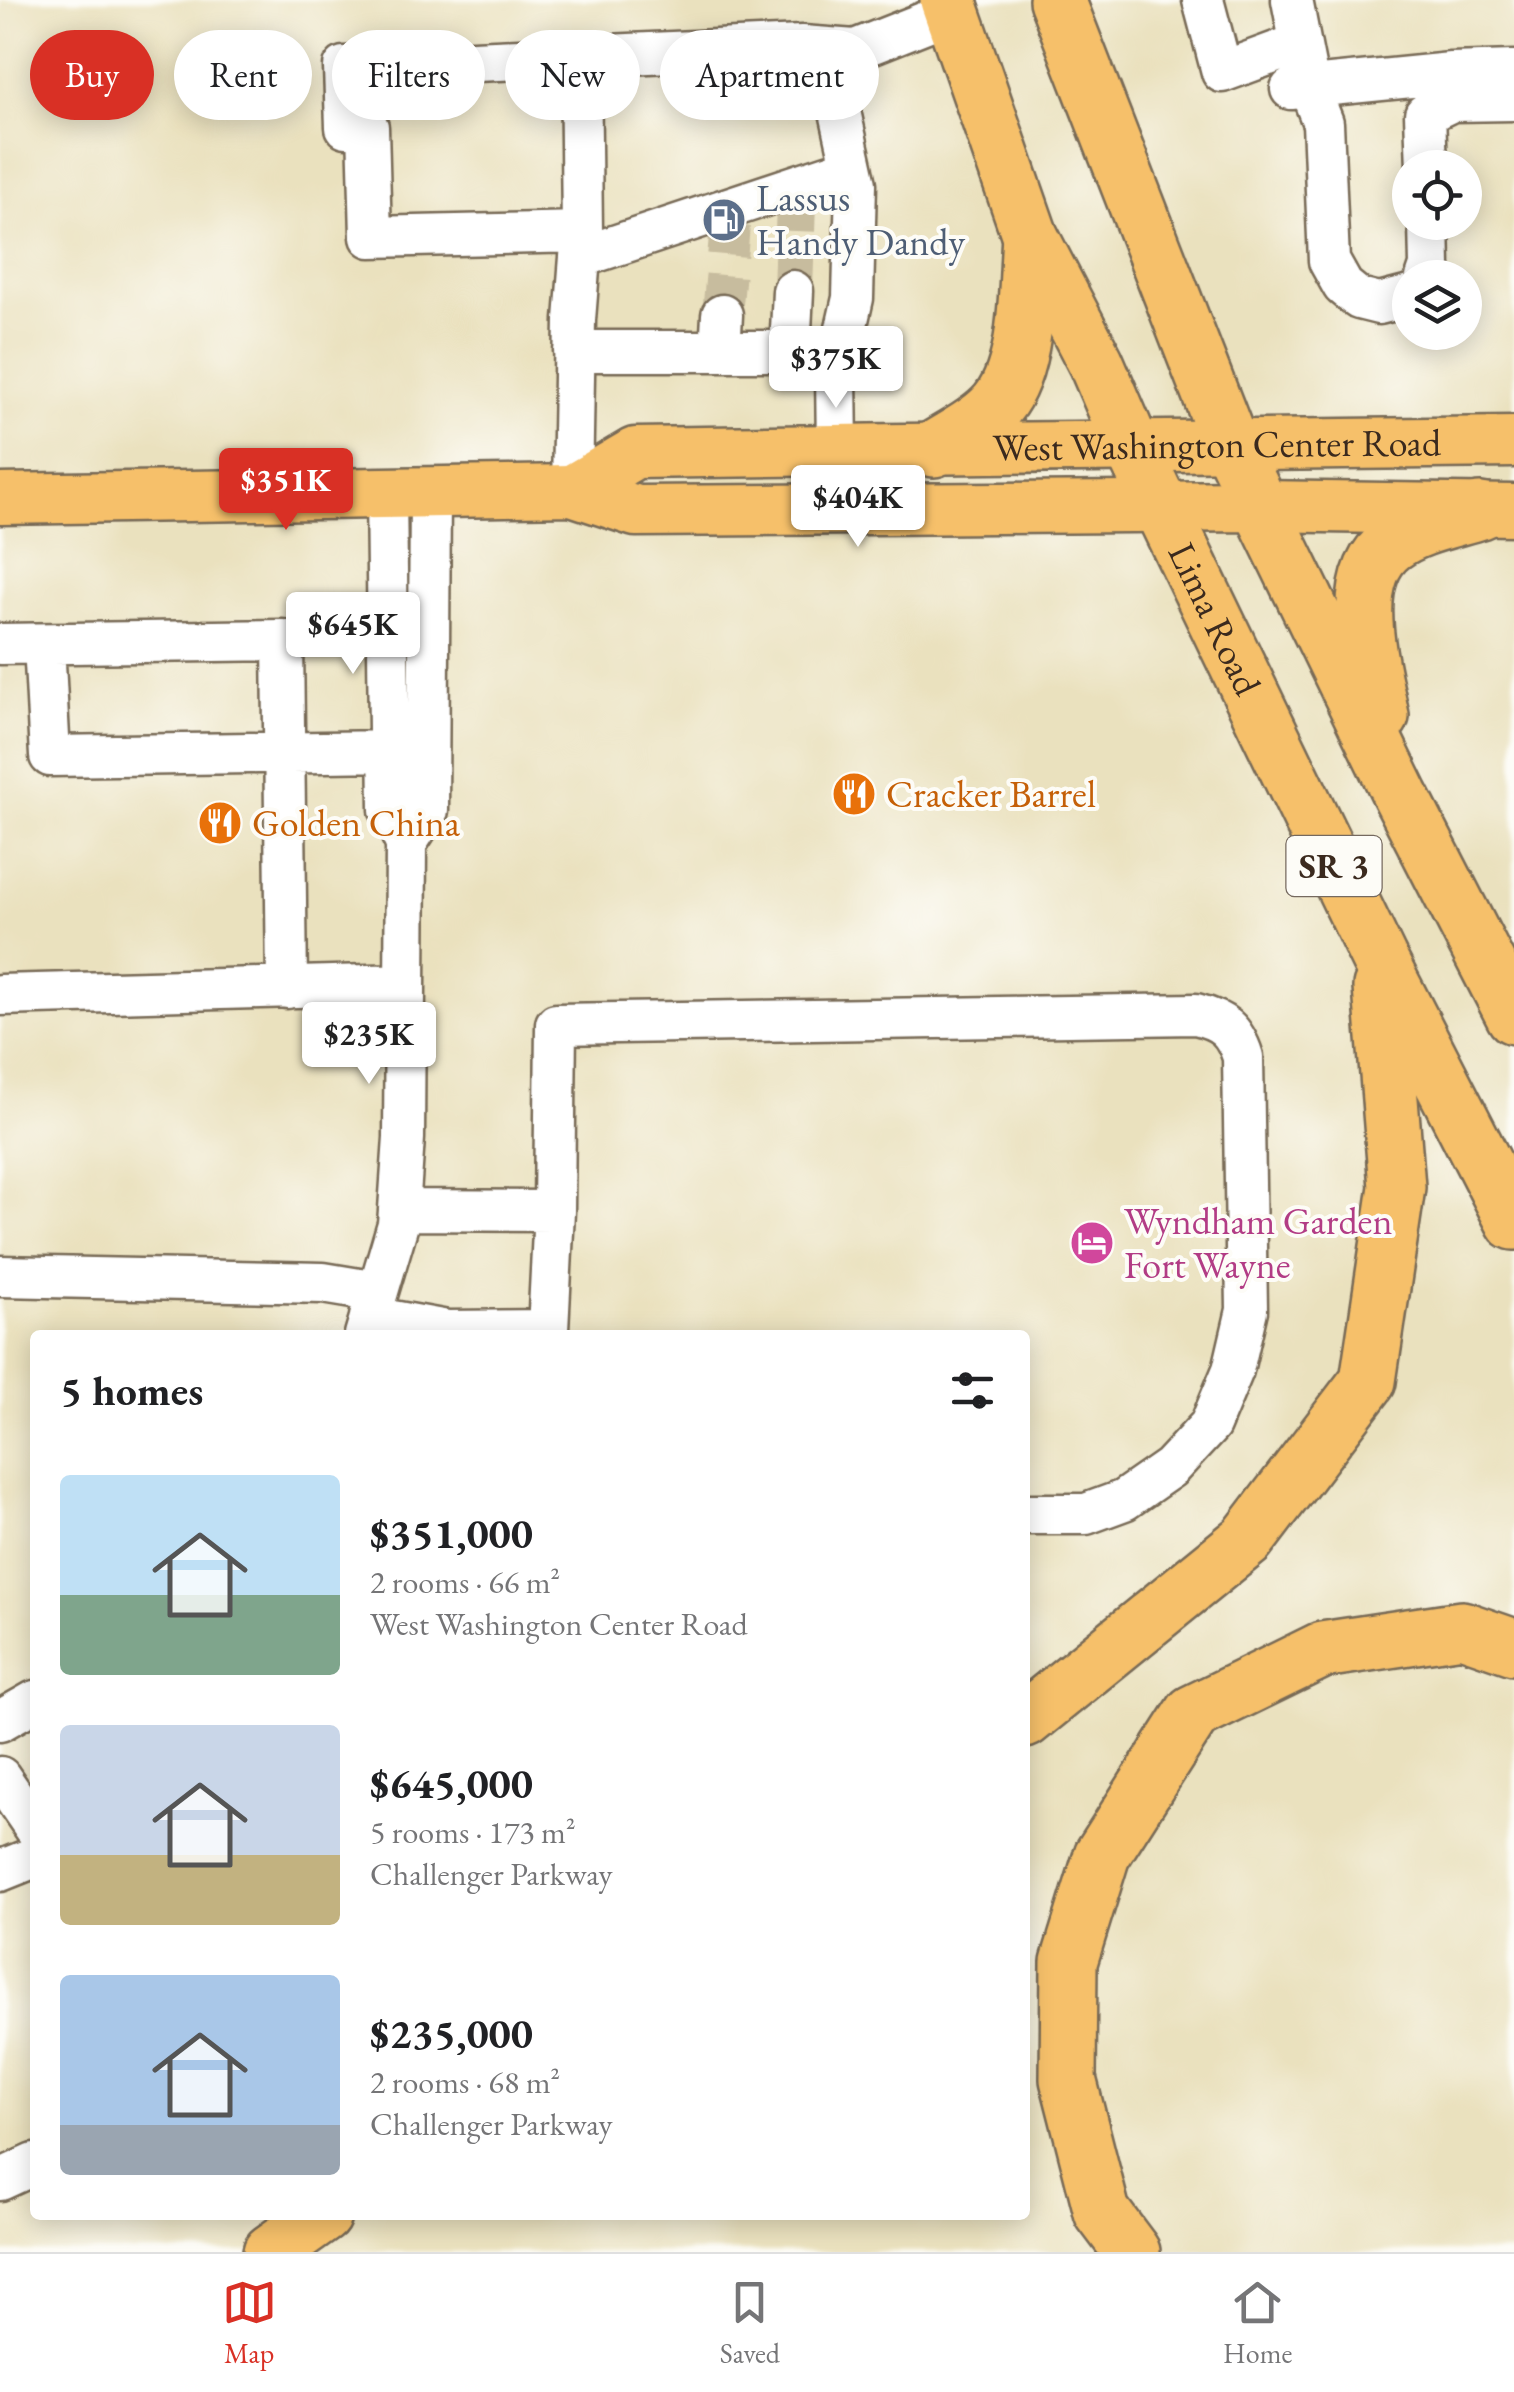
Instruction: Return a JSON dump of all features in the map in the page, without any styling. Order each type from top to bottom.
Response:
[{"type":"highway","name":"SR 3","points":[[1058,0],[1229,442],[1392,778],[1514,1016]]},
{"type":"highway","name":"Lima Road","points":[[949,6],[1030,236],[1096,363],[1132,447],[1378,959],[1514,1222]]},
{"type":"highway","points":[[934,449],[993,409],[1004,395],[1022,338],[1030,236]]},
{"type":"highway","points":[[1392,778],[1368,643],[1364,597],[1372,567],[1389,546],[1408,534],[1497,510]]},
{"type":"highway","points":[[1030,1716],[1247,1540],[1368,1381],[1397,1187],[1378,959]]},
{"type":"highway","points":[[1132,2252],[1102,2212],[1068,2079],[1069,1962],[1102,1855],[1193,1712],[1322,1650],[1462,1629],[1514,1647]]},
{"type":"highway","points":[[271,2252],[317,2220]]},
{"type":"main road","name":"West Washington Center Road","points":[[572,490],[635,453],[1132,447],[1229,442],[1514,442]]},
{"type":"main road","name":"West Washington Center Road","points":[[0,499],[572,490],[636,512],[1259,506],[1497,510]]},
{"type":"street","points":[[1203,0],[1222,72],[1298,44]]},
{"type":"street","points":[[1292,0],[1328,260],[1334,274],[1359,299],[1378,304],[1392,300]]},
{"type":"street","points":[[879,38],[949,6]]},
{"type":"street","points":[[505,59],[344,67],[346,127],[368,126],[372,237],[582,245],[731,216],[797,194],[852,167]]},
{"type":"street","points":[[1443,96],[1514,70]]},
{"type":"street","points":[[1308,99],[1443,96],[1514,100]]},
{"type":"street","points":[[1431,150],[1443,96]]},
{"type":"street","points":[[572,490],[574,351],[582,245],[581,120]]},
{"type":"street","points":[[837,450],[836,373],[853,298],[856,184],[841,120]]},
{"type":"street","points":[[790,351],[792,291]]},
{"type":"street","points":[[574,351],[721,333],[790,351],[841,351]]},
{"type":"street","points":[[371,1315],[398,1224],[404,1138],[406,844],[390,810],[390,751],[408,491]]},
{"type":"street","points":[[406,844],[428,810],[408,491]]},
{"type":"street","points":[[0,644],[283,640],[287,988]]},
{"type":"street","points":[[44,644],[50,756],[390,751]]},
{"type":"street","points":[[0,995],[405,984]]},
{"type":"street","points":[[548,1330],[556,1024],[1196,1014],[1220,1020],[1236,1036],[1243,1057],[1246,1310],[1233,1370],[1210,1425],[1170,1468],[1124,1500],[1086,1514],[1030,1514]]},
{"type":"street","points":[[398,1210],[554,1211]]},
{"type":"street","points":[[0,1276],[323,1283],[371,1315],[442,1330]]},
{"type":"street","points":[[0,1721],[30,1703]]},
{"type":"street","points":[[0,1777],[30,1821]]},
{"type":"street","points":[[0,1870],[30,1859]]},
{"type":"street","points":[[0,2180],[30,2166]]},
{"type":"tunnel","points":[[793,291],[796,203]]},
{"type":"tunnel","points":[[722,315],[730,225]]},
{"type":"place","name":"Lassus Handy Dandy","points":[[724,220]]},
{"type":"place","name":"Cracker Barrel","points":[[854,794]]},
{"type":"place","name":"Golden China","points":[[220,823]]},
{"type":"place","name":"Wyndham Garden Fort Wayne","points":[[1092,1243]]}]
